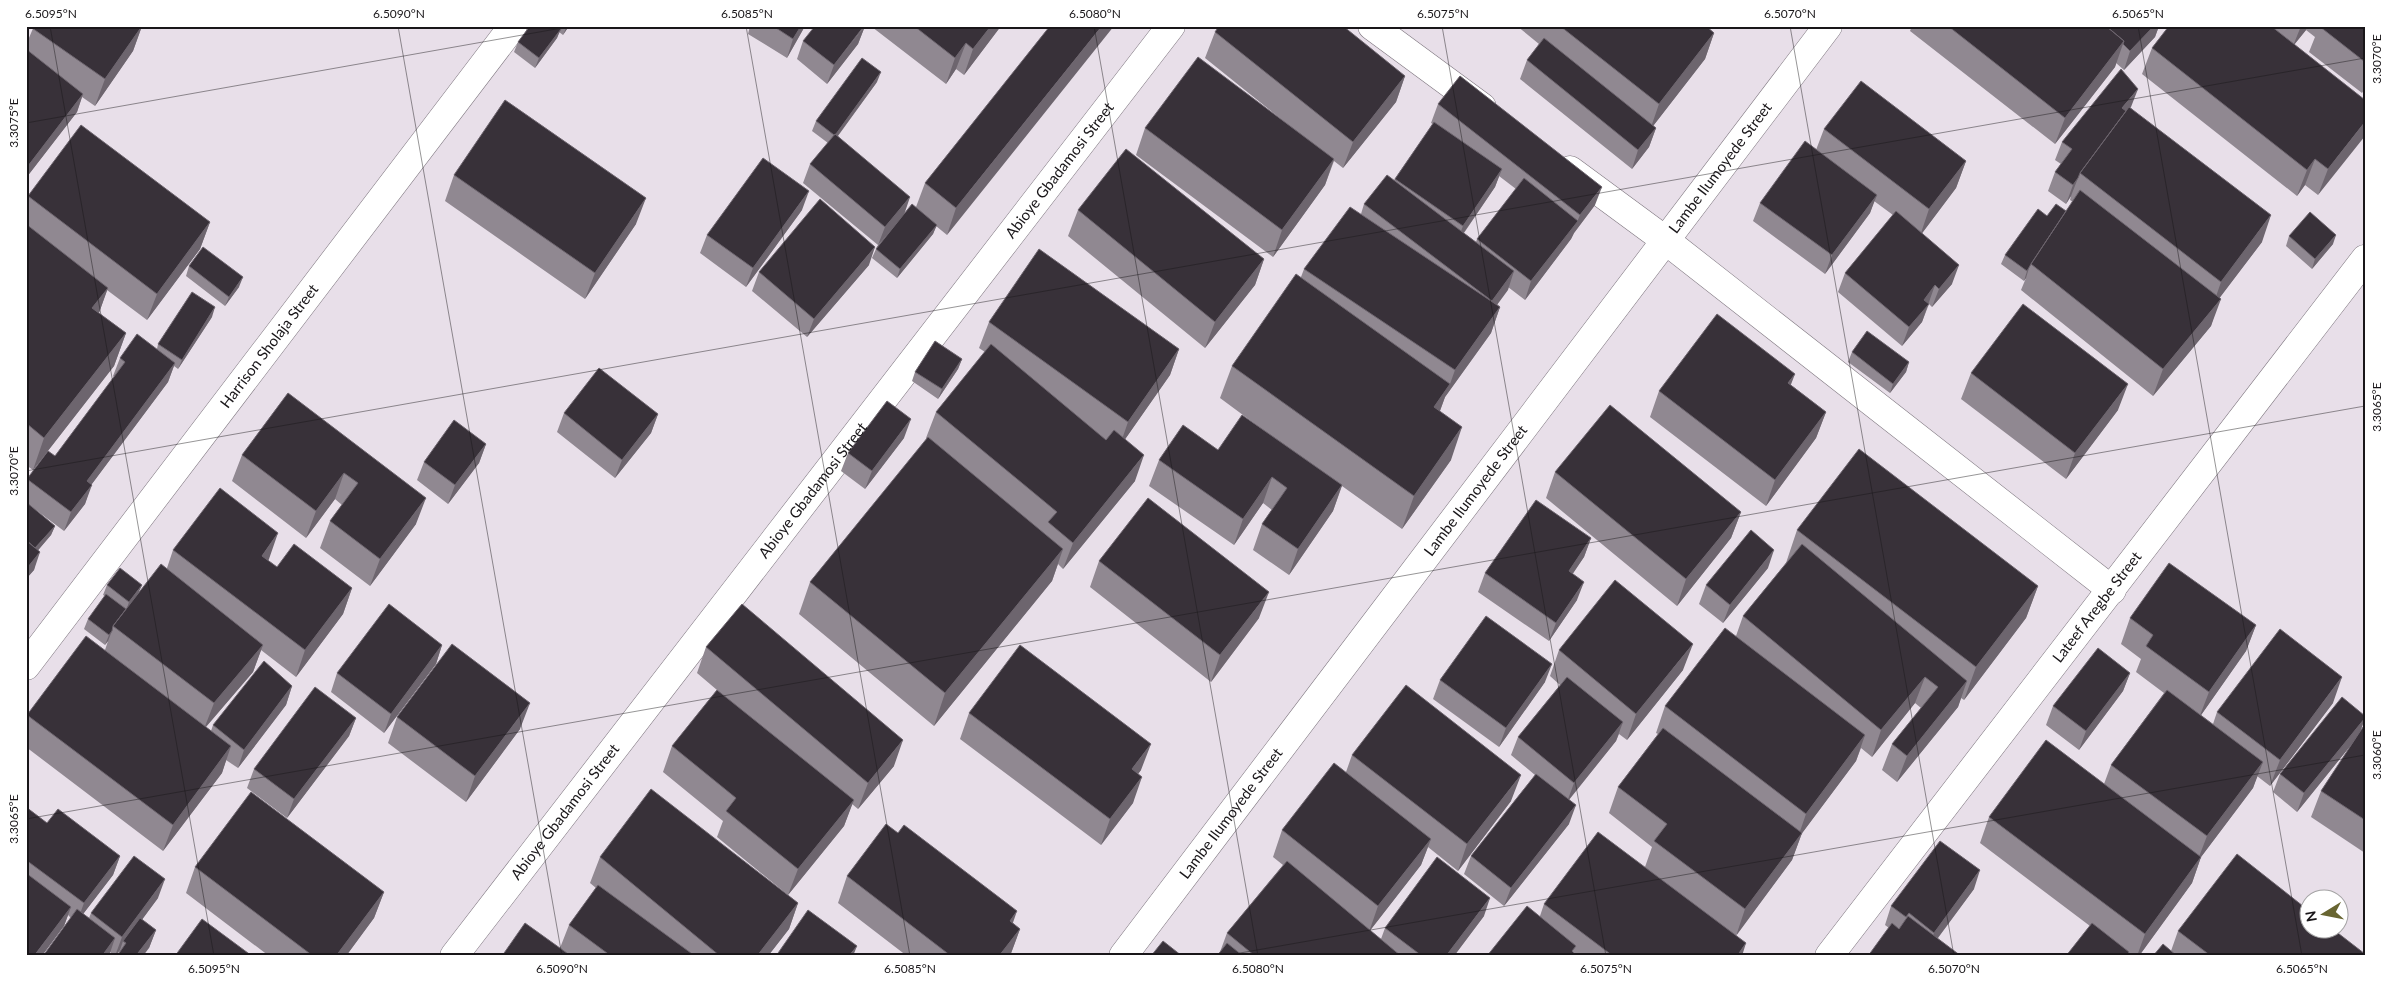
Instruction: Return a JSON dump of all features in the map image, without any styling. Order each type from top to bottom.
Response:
[{"type":"street","name":"Harrison Sholaja Street","points":[[26,666],[513,26]]},
{"type":"street","name":"Abioye Gbadamosi Street","points":[[454,956],[1170,26]]},
{"type":"street","points":[[1372,26],[1498,118]]},
{"type":"street","name":"Lambe Ilumoyede Street","points":[[1123,956],[1828,26]]},
{"type":"street","points":[[1546,153],[1665,240],[2112,590]]},
{"type":"street","name":"Lateef Aregbe Street","points":[[1829,956],[2365,259]]},
{"type":"building","points":[[34,26],[142,26],[105,79],[32,28]]},
{"type":"building","points":[[530,26],[557,26],[561,29],[539,58],[518,42]]},
{"type":"building","points":[[773,26],[801,26],[793,39]]},
{"type":"building","points":[[815,26],[864,26],[834,65],[803,41]]},
{"type":"building","points":[[914,26],[991,26],[973,49],[966,43],[955,58]]},
{"type":"building","points":[[1050,26],[1102,26],[956,208],[925,183]]},
{"type":"building","points":[[1219,26],[1343,26],[1405,76],[1353,142],[1215,32]]},
{"type":"building","points":[[1560,26],[1706,26],[1714,33],[1659,104]]},
{"type":"building","points":[[1948,26],[2106,26],[2124,41],[2065,118]]},
{"type":"building","points":[[2106,26],[2154,26],[2130,51],[2123,44],[2124,41]]},
{"type":"building","points":[[2169,26],[2271,26],[2365,100],[2365,122],[2328,169],[2315,159],[2307,170],[2152,48]]},
{"type":"building","points":[[2319,26],[2365,26],[2365,62]]},
{"type":"building","points":[[1544,38],[1656,128],[1638,150],[1527,60]]},
{"type":"building","points":[[26,49],[83,94],[28,166],[26,165]]},
{"type":"building","points":[[1198,57],[1334,159],[1282,230],[1145,128]]},
{"type":"building","points":[[862,58],[881,72],[834,135],[816,121]]},
{"type":"building","points":[[2121,69],[2138,89],[2122,108],[2126,111],[2073,185],[2055,172],[2072,149],[2062,142]]},
{"type":"building","points":[[1460,76],[1602,187],[1580,215],[1438,104]]},
{"type":"building","points":[[1861,81],[1966,161],[1929,209],[1824,129]]},
{"type":"building","points":[[505,100],[646,198],[595,273],[454,175]]},
{"type":"building","points":[[2129,107],[2271,215],[2221,282],[2080,173]]},
{"type":"building","points":[[1434,122],[1502,169],[1463,226],[1395,179]]},
{"type":"building","points":[[81,125],[210,222],[157,294],[28,196]]},
{"type":"building","points":[[835,134],[910,197],[885,227],[810,164]]},
{"type":"building","points":[[1805,141],[1877,195],[1832,255],[1760,203]]},
{"type":"building","points":[[1126,149],[1264,259],[1215,322],[1078,210]]},
{"type":"building","points":[[763,158],[809,191],[753,268],[707,235]]},
{"type":"building","points":[[1387,175],[1514,271],[1492,301],[1364,204]]},
{"type":"building","points":[[1524,178],[1578,221],[1531,281],[1477,239]]},
{"type":"building","points":[[2080,190],[2221,299],[2163,369],[2031,264]]},
{"type":"building","points":[[820,199],[875,247],[814,319],[759,272]]},
{"type":"building","points":[[912,204],[937,225],[900,269],[876,249]]},
{"type":"building","points":[[2056,204],[2066,211],[2027,271],[2005,255],[2038,209],[2047,216]]},
{"type":"building","points":[[1350,207],[1500,307],[1455,370],[1304,269]]},
{"type":"building","points":[[1896,211],[1959,265],[1939,289],[1935,285],[1924,300],[1929,304],[1909,327],[1845,273]]},
{"type":"building","points":[[2310,212],[2336,235],[2315,259],[2289,236]]},
{"type":"building","points":[[26,224],[108,288],[92,308],[126,333],[44,438],[26,423]]},
{"type":"building","points":[[203,247],[243,277],[229,297],[189,266]]},
{"type":"building","points":[[1039,249],[1179,349],[1128,422],[989,322]]},
{"type":"building","points":[[1296,274],[1450,384],[1434,407],[1462,427],[1414,496],[1232,366]]},
{"type":"building","points":[[192,292],[215,307],[182,360],[158,344]]},
{"type":"building","points":[[2023,304],[2128,384],[2075,453],[1971,373]]},
{"type":"building","points":[[1717,314],[1795,374],[1788,383],[1826,412],[1775,480],[1659,391]]},
{"type":"building","points":[[1867,331],[1909,362],[1893,384],[1852,352]]},
{"type":"building","points":[[137,334],[175,363],[87,481],[92,485],[71,512],[27,479],[48,451],[55,456],[125,362],[120,358]]},
{"type":"building","points":[[935,341],[962,359],[942,389],[915,372]]},
{"type":"building","points":[[991,344],[1106,440],[1114,430],[1144,455],[1073,543],[1048,522],[1057,512],[936,412]]},
{"type":"building","points":[[599,368],[658,414],[622,460],[564,413]]},
{"type":"building","points":[[288,393],[426,498],[380,559],[330,521],[358,483],[344,473],[316,511],[242,455]]},
{"type":"building","points":[[887,401],[911,419],[872,471],[848,453]]},
{"type":"building","points":[[1610,405],[1741,512],[1686,579],[1555,472]]},
{"type":"building","points":[[1242,415],[1342,485],[1298,549],[1262,524],[1287,488],[1272,477],[1243,519],[1159,460],[1183,425],[1218,450]]},
{"type":"building","points":[[454,420],[486,444],[455,485],[424,462]]},
{"type":"building","points":[[928,437],[1063,549],[945,693],[810,582]]},
{"type":"building","points":[[1859,449],[2038,586],[1976,667],[1797,530]]},
{"type":"building","points":[[220,488],[278,533],[262,556],[277,567],[294,544],[352,588],[305,650],[173,550]]},
{"type":"building","points":[[1148,498],[1269,592],[1220,655],[1099,561]]},
{"type":"building","points":[[1536,500],[1591,538],[1569,571],[1584,582],[1556,623],[1485,573]]},
{"type":"building","points":[[26,502],[55,526],[35,548],[26,540]]},
{"type":"building","points":[[1751,530],[1774,550],[1730,605],[1706,585]]},
{"type":"building","points":[[26,540],[40,552],[28,567],[26,566]]},
{"type":"building","points":[[1802,544],[1967,681],[1907,756],[1892,744],[1938,687],[1925,677],[1881,730],[1743,616]]},
{"type":"building","points":[[2169,563],[2256,625],[2209,692],[2146,646],[2153,635],[2130,618]]},
{"type":"building","points":[[161,564],[263,645],[214,703],[113,626]]},
{"type":"building","points":[[120,568],[142,585],[129,602],[107,585]]},
{"type":"building","points":[[1615,580],[1693,644],[1636,714],[1559,650]]},
{"type":"building","points":[[106,594],[126,609],[113,626],[109,635],[88,619]]},
{"type":"building","points":[[389,604],[442,645],[391,714],[337,673]]},
{"type":"building","points":[[742,604],[903,740],[868,783],[706,647]]},
{"type":"building","points":[[1486,616],[1552,664],[1506,728],[1440,680]]},
{"type":"building","points":[[1725,628],[1865,735],[1806,814],[1665,706]]},
{"type":"building","points":[[2280,629],[2342,677],[2280,760],[2217,712]]},
{"type":"building","points":[[86,636],[231,746],[173,825],[27,715]]},
{"type":"building","points":[[452,644],[530,703],[475,776],[397,717]]},
{"type":"building","points":[[1020,645],[1151,744],[1132,769],[1142,777],[1110,819],[969,713]]},
{"type":"building","points":[[2098,648],[2130,673],[2086,731],[2053,706]]},
{"type":"building","points":[[264,661],[292,686],[244,750],[213,725]]},
{"type":"building","points":[[1567,677],[1623,722],[1574,783],[1518,737]]},
{"type":"building","points":[[1406,685],[1521,775],[1467,844],[1352,755]]},
{"type":"building","points":[[315,687],[356,718],[294,799],[254,769]]},
{"type":"building","points":[[717,690],[854,800],[798,869],[726,811],[736,798],[672,746]]},
{"type":"building","points":[[2167,690],[2263,762],[2207,836],[2111,765]]},
{"type":"building","points":[[2342,697],[2365,718],[2304,793],[2280,774]]},
{"type":"building","points":[[2365,724],[2365,820],[2321,791]]},
{"type":"building","points":[[1663,728],[1802,833],[1745,909],[1654,841],[1667,824],[1618,787]]},
{"type":"building","points":[[2046,740],[2201,857],[2145,934],[1989,817]]},
{"type":"building","points":[[1334,763],[1431,839],[1378,906],[1282,830]]},
{"type":"building","points":[[1536,774],[1576,805],[1511,888],[1471,856]]},
{"type":"building","points":[[651,789],[798,903],[757,956],[720,956],[600,857]]},
{"type":"building","points":[[251,792],[384,892],[336,956],[313,956],[195,867]]},
{"type":"building","points":[[26,807],[47,823],[58,809],[120,856],[84,903],[26,860]]},
{"type":"building","points":[[886,824],[898,833],[904,825],[1017,911],[1010,921],[1020,929],[999,956],[951,956],[847,876]]},
{"type":"building","points":[[1598,832],[1746,943],[1737,956],[1613,956],[1544,904]]},
{"type":"building","points":[[1940,841],[1980,870],[1934,933],[1909,913],[1906,917],[1891,906]]},
{"type":"building","points":[[2237,854],[2298,902],[2298,940],[2347,940],[2365,956],[2211,956],[2178,931]]},
{"type":"building","points":[[134,856],[165,879],[122,937],[91,913]]},
{"type":"building","points":[[1437,857],[1490,898],[1446,956],[1422,956],[1385,928]]},
{"type":"building","points":[[1287,861],[1401,956],[1255,956],[1227,933]]},
{"type":"building","points":[[26,873],[71,907],[34,956],[26,956]]},
{"type":"building","points":[[598,885],[695,956],[611,956],[569,925]]},
{"type":"building","points":[[1527,906],[1576,946],[1572,951],[1577,956],[1487,956]]},
{"type":"building","points":[[77,909],[115,938],[102,956],[43,956]]},
{"type":"building","points":[[808,910],[857,946],[849,956],[776,956]]},
{"type":"building","points":[[1908,916],[1961,956],[1868,956],[1892,923],[1899,929]]},
{"type":"building","points":[[140,918],[156,930],[138,953],[142,956],[117,956],[126,943],[123,941]]},
{"type":"building","points":[[202,919],[252,956],[175,956]]},
{"type":"building","points":[[525,923],[571,956],[502,956]]},
{"type":"building","points":[[2092,923],[2129,952],[2126,956],[2066,956]]},
{"type":"building","points":[[1163,941],[1182,956],[1151,956]]},
{"type":"building","points":[[1227,943],[1243,956],[1217,956]]},
{"type":"building","points":[[2163,944],[2177,956],[2153,956]]}]
